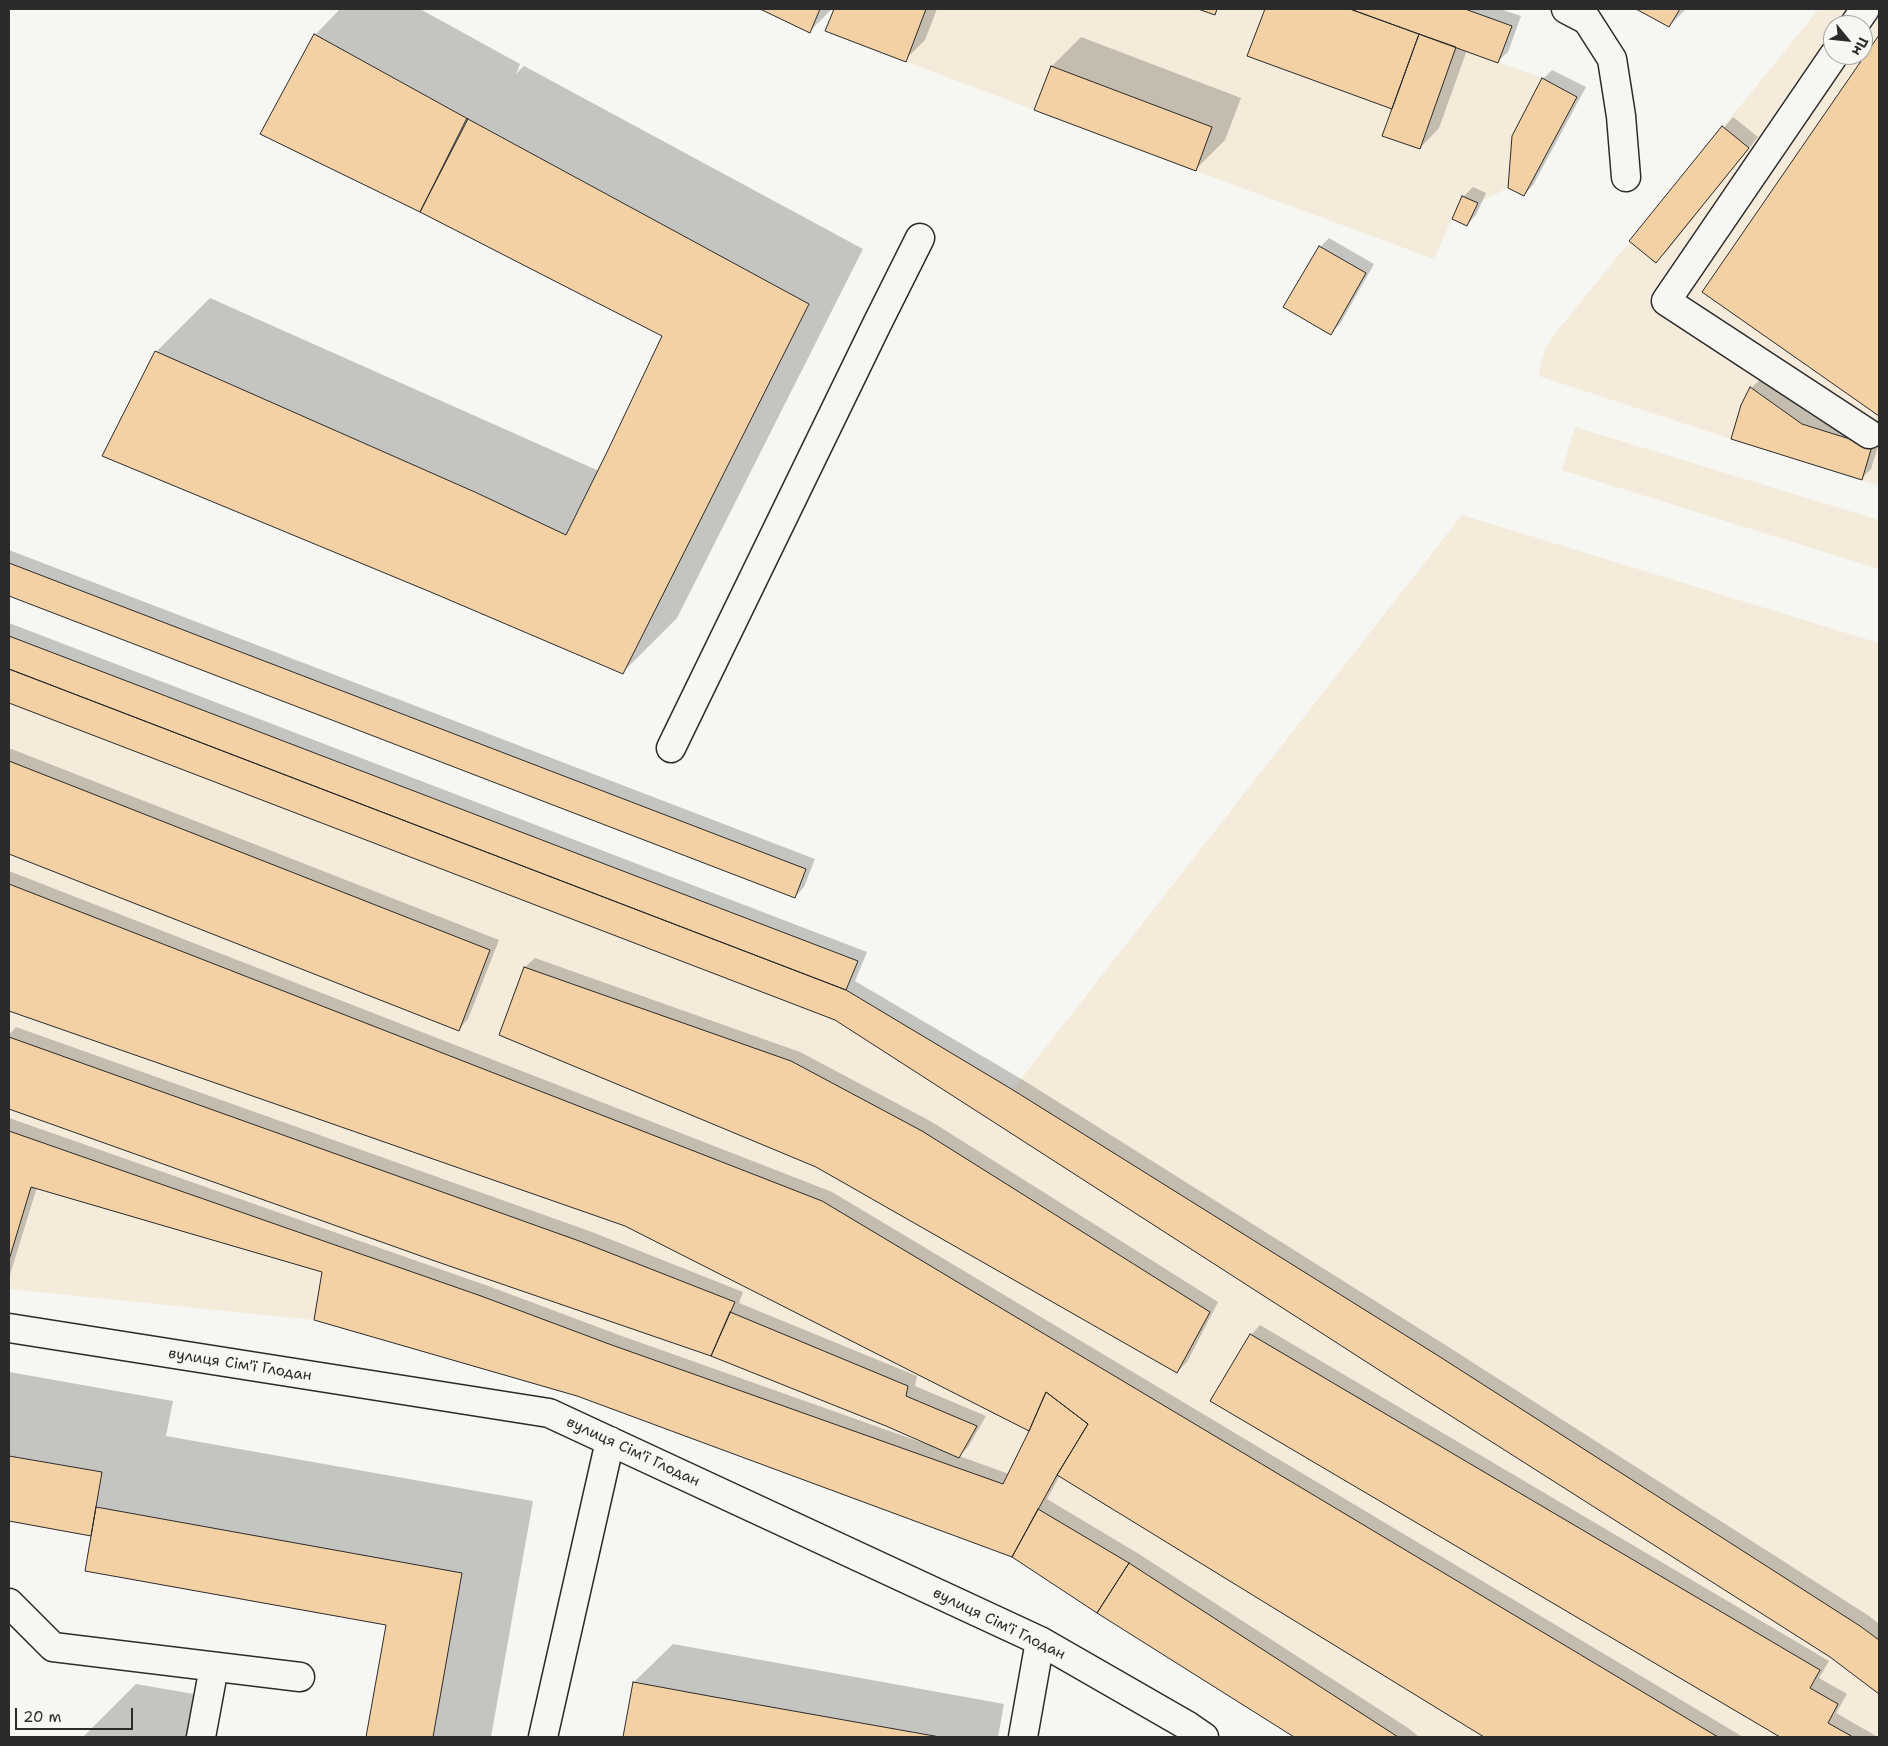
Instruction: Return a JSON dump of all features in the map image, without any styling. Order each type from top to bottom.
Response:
[{"type":"street","points":[[1566,9],[1587,20],[1612,59],[1621,116],[1626,177]]},
{"type":"street","points":[[1827,65],[1666,301],[1869,434]]},
{"type":"street","points":[[671,748],[920,238]]},
{"type":"street","name":"вулиця Сім'ї Глодан","points":[[9,1328],[549,1413],[1040,1641],[1204,1737]]},
{"type":"street","points":[[543,1737],[610,1442]]},
{"type":"street","points":[[9,1603],[54,1648],[300,1677]]},
{"type":"street","points":[[1022,1737],[1040,1641]]},
{"type":"street","points":[[201,1737],[214,1667]]},
{"type":"shaded area","points":[[834,9],[1350,9],[1542,78],[1577,97],[1524,196],[1508,188],[1478,203],[1467,226],[1452,219],[1434,259],[825,31]]},
{"type":"shaded area","points":[[1819,9],[1879,9],[1879,486],[1539,376],[1546,348],[1557,331]]},
{"type":"shaded area","points":[[1575,427],[1879,520],[1879,569],[1562,470]]},
{"type":"shaded area","points":[[1462,515],[1879,643],[1879,1737],[1294,1737],[1012,1557],[577,1396],[314,1320],[9,1289],[9,669],[846,990],[1013,1089]]},
{"type":"building","points":[[760,9],[820,9],[810,33]]},
{"type":"building","points":[[834,9],[926,9],[906,62],[825,31]]},
{"type":"building","points":[[1198,9],[1217,9],[1215,15]]},
{"type":"building","points":[[1265,9],[1350,9],[1419,34],[1392,109],[1247,56]]},
{"type":"building","points":[[1350,9],[1465,9],[1512,26],[1498,63]]},
{"type":"building","points":[[1636,9],[1680,9],[1669,27]]},
{"type":"building","points":[[314,34],[467,118],[420,212],[260,134]]},
{"type":"building","points":[[1419,34],[1456,47],[1420,149],[1382,136]]},
{"type":"building","points":[[1879,35],[1879,416],[1702,292],[1858,65],[1873,65],[1873,44]]},
{"type":"building","points":[[1051,66],[1212,127],[1196,171],[1034,110]]},
{"type":"building","points":[[1542,78],[1577,97],[1524,196],[1508,188],[1512,136]]},
{"type":"building","points":[[468,119],[809,304],[623,674],[102,456],[155,351],[477,493],[566,535],[662,336],[420,212]]},
{"type":"building","points":[[1722,126],[1749,148],[1656,263],[1629,241]]},
{"type":"building","points":[[1462,196],[1478,203],[1467,226],[1452,219]]},
{"type":"building","points":[[1319,246],[1366,273],[1331,335],[1283,307]]},
{"type":"building","points":[[1750,387],[1802,424],[1872,446],[1862,480],[1731,439],[1741,405]]},
{"type":"building","points":[[9,563],[806,869],[795,898],[9,596]]},
{"type":"building","points":[[9,636],[858,961],[846,990],[9,669]]},
{"type":"building","points":[[9,669],[846,990],[1013,1090],[1437,1355],[1860,1626],[1879,1640],[1879,1694],[1830,1657],[1407,1388],[835,1020],[9,703]]},
{"type":"building","points":[[9,761],[490,950],[459,1031],[9,854]]},
{"type":"building","points":[[9,884],[822,1201],[1718,1737],[1484,1737],[1057,1475],[1088,1424],[1046,1392],[1029,1431],[625,1226],[9,1011]]},
{"type":"building","points":[[524,967],[791,1061],[922,1131],[1210,1312],[1177,1373],[816,1167],[499,1035]]},
{"type":"building","points":[[9,1037],[582,1242],[735,1302],[711,1356],[432,1260],[9,1109]]},
{"type":"building","points":[[9,1131],[481,1296],[609,1344],[1003,1484],[1046,1392],[1088,1424],[1057,1475],[1012,1557],[577,1396],[314,1320],[322,1272],[31,1187],[9,1260]]},
{"type":"building","points":[[730,1312],[908,1386],[906,1396],[977,1426],[959,1458],[886,1426],[711,1356]]},
{"type":"building","points":[[1250,1334],[1820,1670],[1810,1688],[1838,1704],[1828,1723],[1853,1737],[1780,1737],[1210,1401]]},
{"type":"building","points":[[9,1456],[102,1472],[91,1536],[9,1521]]},
{"type":"building","points":[[96,1507],[462,1573],[433,1737],[366,1737],[386,1625],[85,1571]]},
{"type":"building","points":[[1038,1509],[1129,1563],[1097,1613],[1012,1557]]},
{"type":"building","points":[[1129,1563],[1398,1737],[1294,1737],[1097,1613]]},
{"type":"building","points":[[633,1682],[709,1696],[940,1737],[623,1737]]}]
